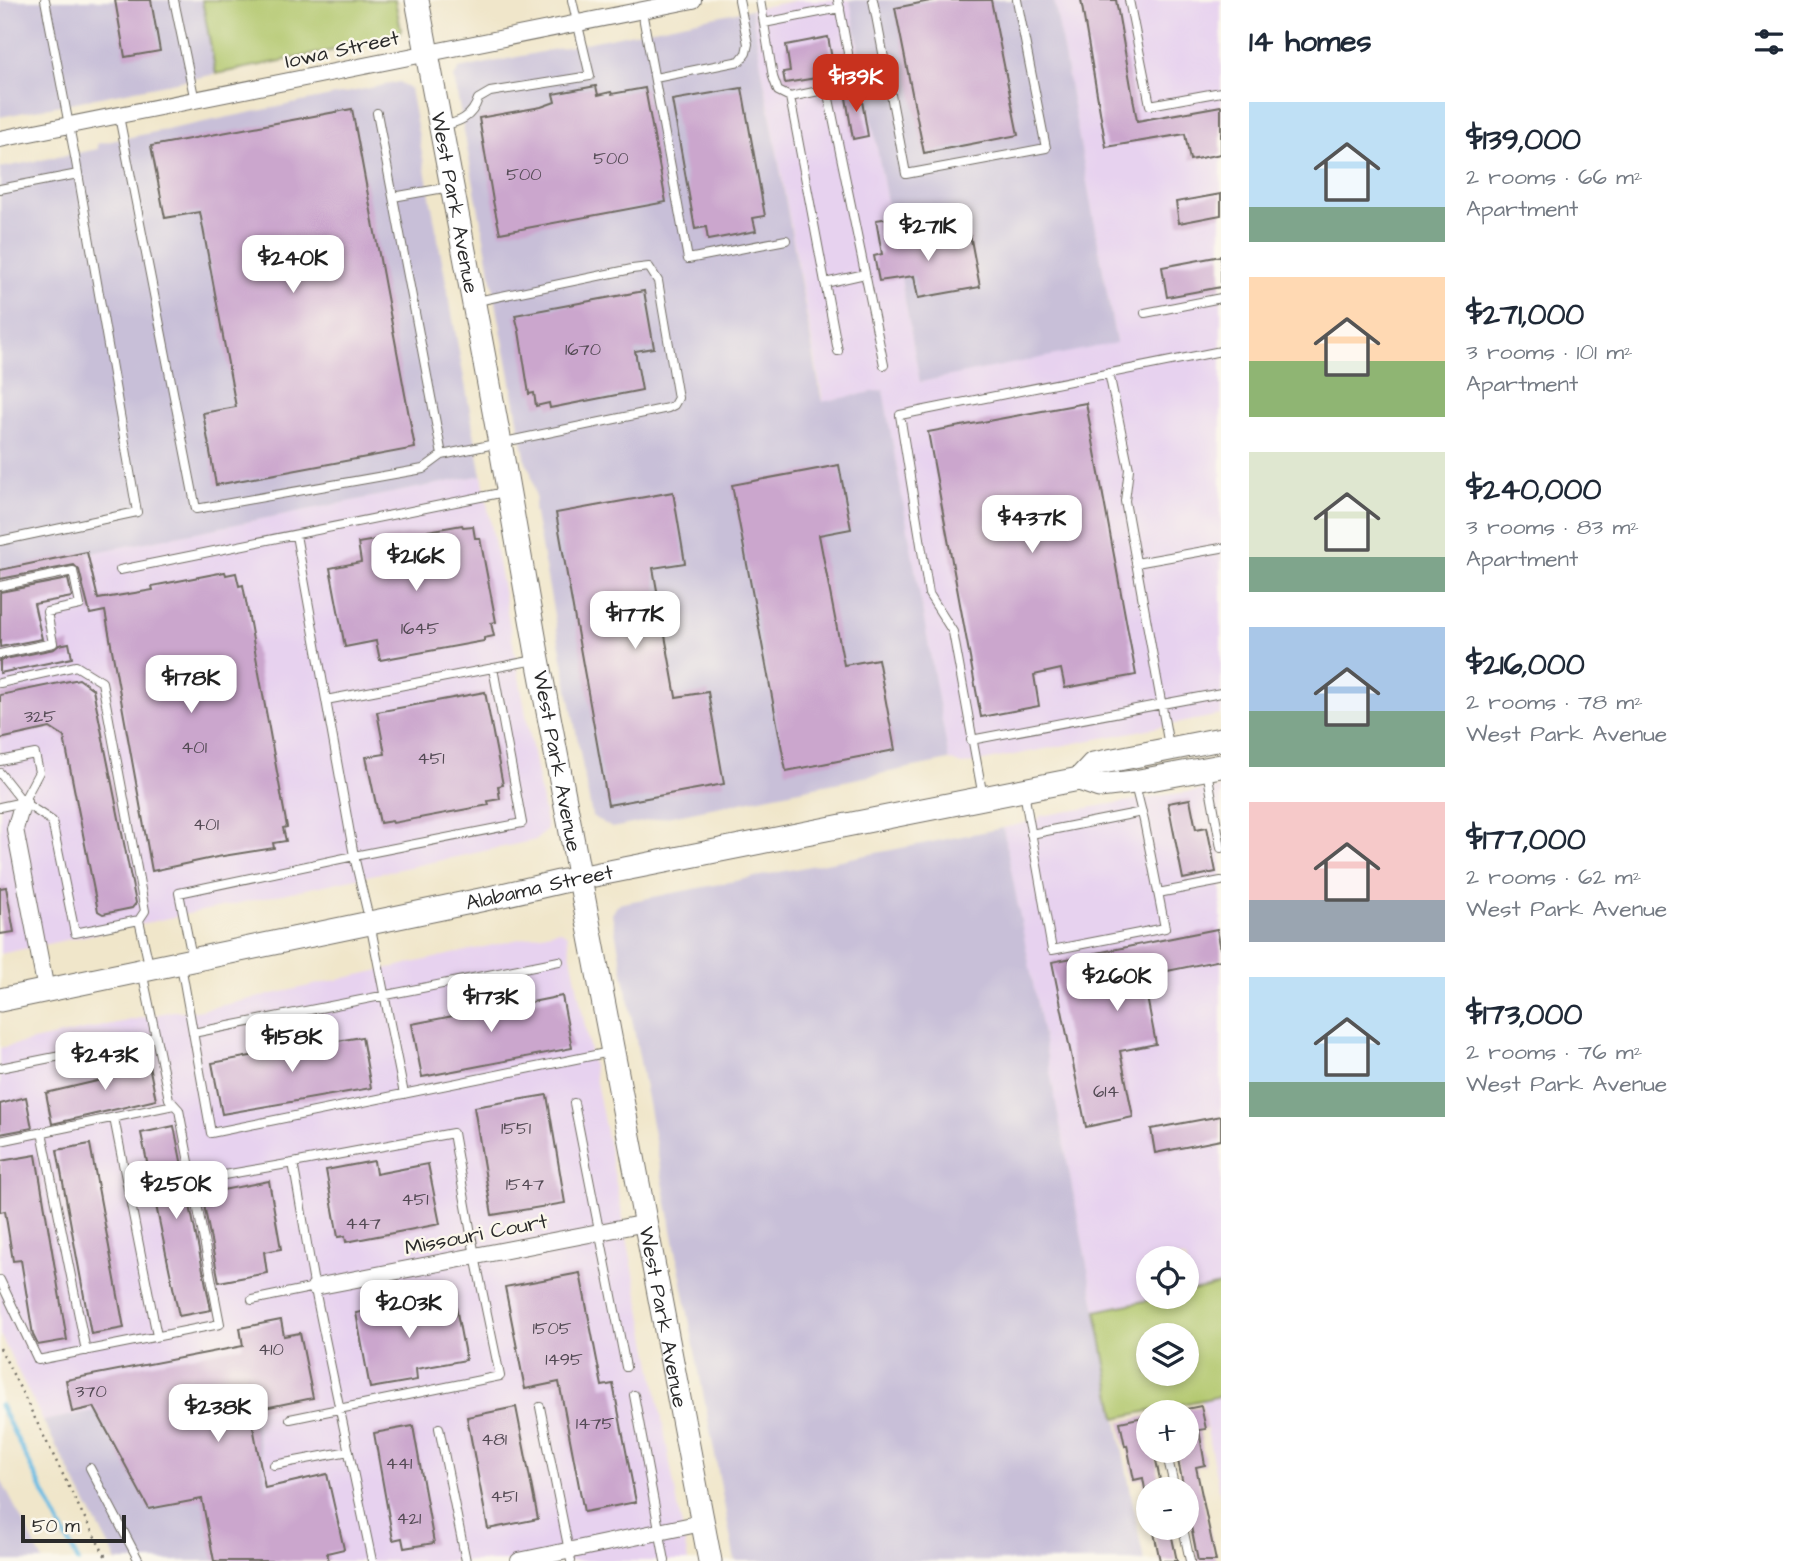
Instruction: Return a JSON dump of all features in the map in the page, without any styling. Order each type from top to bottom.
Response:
[{"type":"street","name":"West Park Avenue","points":[[417,0],[579,878],[710,1561]]},
{"type":"street","name":"Iowa Street","points":[[0,139],[693,0]]},
{"type":"street","name":"Alabama Street","points":[[1079,779],[1093,764],[1221,739]]},
{"type":"street","name":"Alabama Street","points":[[0,1000],[579,878],[1079,779],[1099,786],[1213,767]]},
{"type":"street","points":[[23,802],[15,829],[46,990]]},
{"type":"street","name":"Missouri Court","points":[[315,1287],[646,1223]]},
{"type":"street","points":[[519,1561],[570,1556],[702,1523]]},
{"type":"lane","points":[[0,541],[137,512],[45,0]]},
{"type":"lane","points":[[174,0],[195,101]]},
{"type":"lane","points":[[441,127],[461,121],[475,107],[478,99],[490,92],[590,76],[572,0]]},
{"type":"lane","points":[[655,78],[740,61],[748,44],[739,0]]},
{"type":"lane","points":[[760,0],[773,77],[778,91],[790,97],[838,87],[846,73],[848,53],[839,4],[764,23]]},
{"type":"lane","points":[[873,0],[906,174],[1046,148],[1017,0]]},
{"type":"lane","points":[[1129,0],[1150,105],[1221,92]]},
{"type":"lane","points":[[642,10],[688,259],[786,240]]},
{"type":"lane","points":[[827,89],[884,365]]},
{"type":"lane","points":[[790,97],[838,352]]},
{"type":"lane","points":[[377,113],[442,455]]},
{"type":"lane","points":[[119,116],[196,509],[423,469],[442,455],[668,408],[674,405],[678,398],[658,281],[649,267],[474,302]]},
{"type":"lane","points":[[0,189],[78,174]]},
{"type":"lane","points":[[393,197],[452,186]]},
{"type":"lane","points":[[825,283],[865,274]]},
{"type":"lane","points":[[1146,313],[1221,298]]},
{"type":"lane","points":[[983,798],[953,632],[929,594],[900,415],[1221,351]]},
{"type":"lane","points":[[1109,373],[1129,469],[1125,501],[1169,749]]},
{"type":"lane","points":[[120,570],[509,491]]},
{"type":"lane","points":[[296,535],[354,856],[404,1094]]},
{"type":"lane","points":[[1136,563],[1221,548]]},
{"type":"lane","points":[[0,586],[74,571],[80,605],[47,612],[53,643],[0,654]]},
{"type":"lane","points":[[326,700],[538,659]]},
{"type":"lane","points":[[0,683],[76,666],[102,682],[145,911],[139,920],[156,1037],[169,1099],[179,1110],[220,1324],[38,1360],[0,1280]]},
{"type":"lane","points":[[494,668],[522,823],[179,893],[193,1033],[211,1133],[612,1052]]},
{"type":"lane","points":[[971,740],[1221,693]]},
{"type":"lane","points":[[0,761],[35,754],[39,772],[23,802],[0,807]]},
{"type":"lane","points":[[1213,767],[1221,848]]},
{"type":"lane","points":[[0,773],[23,802],[52,821],[75,933],[139,920]]},
{"type":"lane","points":[[1024,790],[1052,950],[1165,928],[1134,782]]},
{"type":"lane","points":[[1031,834],[1142,812]]},
{"type":"lane","points":[[1158,893],[1221,881]]},
{"type":"lane","points":[[193,1033],[559,961]]},
{"type":"lane","points":[[0,1068],[156,1037]]},
{"type":"lane","points":[[574,1103],[626,1367]]},
{"type":"lane","points":[[0,1142],[174,1105]]},
{"type":"lane","points":[[114,1118],[157,1336]]},
{"type":"lane","points":[[42,1132],[86,1351]]},
{"type":"lane","points":[[224,1175],[453,1133],[500,1376],[290,1419]]},
{"type":"lane","points":[[293,1163],[315,1287],[372,1561]]},
{"type":"lane","points":[[252,1300],[315,1287]]},
{"type":"lane","points":[[634,1395],[665,1561]]},
{"type":"lane","points":[[540,1407],[570,1556]]},
{"type":"lane","points":[[439,1428],[466,1561]]},
{"type":"lane","points":[[274,1465],[349,1451]]},
{"type":"lane","points":[[90,1468],[139,1561]]},
{"type":"lane","points":[[1186,1540],[1190,1561]]},
{"type":"path","points":[[0,1348],[108,1561]]},
{"type":"shaded area","points":[[0,0],[202,0],[216,74],[0,117]]},
{"type":"shaded area","points":[[798,0],[850,0],[920,382],[1116,342],[1054,0],[1221,0],[1221,715],[962,765],[949,760],[883,390],[823,402],[751,9]]},
{"type":"shaded area","points":[[850,0],[1054,0],[1116,343],[920,382]]},
{"type":"shaded area","points":[[751,9],[822,402],[883,390],[949,760],[612,828],[592,816],[534,509],[536,498],[526,462],[454,78],[459,69]]},
{"type":"shaded area","points":[[399,82],[410,89],[482,475],[0,571],[0,168],[98,149],[97,144]]},
{"type":"shaded area","points":[[482,475],[547,829],[536,840],[0,954],[0,571]]},
{"type":"shaded area","points":[[1221,788],[1221,1285],[1199,1290],[1199,1246],[1136,1246],[1136,1303],[1096,1311],[1003,828],[1038,820],[1040,816]]},
{"type":"shaded area","points":[[1003,828],[1136,1519],[1136,1540],[1140,1540],[1144,1561],[735,1561],[612,914],[618,904]]},
{"type":"shaded area","points":[[560,930],[567,935],[688,1561],[282,1561],[247,1382],[43,1421],[0,1335],[0,1048],[173,1011],[197,1011]]},
{"type":"shaded area","points":[[247,1381],[282,1561],[117,1561],[43,1421]]},
{"type":"shaded area","points":[[1221,1396],[1221,1501],[1201,1400]]},
{"type":"shaded area","points":[[0,1478],[43,1561],[0,1561]]},
{"type":"green space","points":[[202,0],[395,0],[401,30],[394,38],[216,74]]},
{"type":"green space","points":[[1221,1285],[1221,1396],[1199,1401],[1136,1400],[1136,1414],[1116,1418],[1096,1311],[1136,1303],[1136,1309],[1199,1309],[1199,1290]]},
{"type":"building","points":[[115,0],[151,0],[160,51],[125,57]]},
{"type":"building","points":[[935,0],[991,0],[1018,135],[924,153],[895,8]]},
{"type":"building","points":[[1081,0],[1116,0],[1137,121],[1221,106],[1221,154],[1190,160],[1185,134],[1106,147]]},
{"type":"building","points":[[828,37],[835,75],[785,83],[783,72],[790,71],[786,45]]},
{"type":"building","points":[[596,86],[598,95],[645,88],[666,202],[500,233],[479,118],[541,107],[555,102],[553,94]]},
{"type":"building","points":[[742,88],[765,216],[753,218],[756,231],[708,240],[706,227],[695,229],[672,100]]},
{"type":"building","points":[[860,89],[868,136],[853,139],[845,92]]},
{"type":"building","points":[[352,109],[415,448],[216,485],[203,413],[236,407],[200,212],[165,218],[151,146]]},
{"type":"building","points":[[1221,194],[1221,215],[1179,223],[1176,202]]},
{"type":"building","points":[[890,218],[895,247],[970,234],[980,287],[918,298],[914,276],[879,281],[874,256],[882,254],[876,220]]},
{"type":"building","points":[[1221,256],[1221,287],[1167,297],[1162,267]]},
{"type":"building","points":[[644,291],[654,348],[635,351],[642,390],[550,408],[549,403],[536,406],[534,393],[529,394],[515,315]]},
{"type":"building","points":[[1086,403],[1136,675],[1065,688],[1061,669],[1034,675],[1039,706],[981,717],[928,432]]},
{"type":"building","points":[[839,465],[851,529],[819,535],[844,665],[878,659],[895,750],[786,771],[732,485]]},
{"type":"building","points":[[673,492],[685,563],[653,568],[676,697],[708,692],[724,784],[608,805],[556,513]]},
{"type":"building","points":[[462,525],[473,526],[475,538],[480,538],[496,622],[491,623],[494,636],[484,638],[484,641],[380,660],[376,641],[345,647],[330,568],[361,562],[358,543]]},
{"type":"building","points":[[87,552],[98,599],[153,590],[152,586],[225,572],[226,575],[236,573],[239,586],[243,585],[287,827],[283,828],[286,841],[273,843],[274,848],[152,871],[105,611],[90,614],[79,570],[74,565],[0,579],[0,570]]},
{"type":"building","points":[[68,579],[72,597],[34,604],[42,639],[0,647],[0,592]]},
{"type":"building","points":[[69,643],[72,658],[0,673],[0,660],[54,649]]},
{"type":"building","points":[[79,679],[93,689],[136,903],[132,908],[103,914],[98,911],[64,737],[50,728],[0,739],[0,695]]},
{"type":"building","points":[[485,692],[503,785],[498,786],[500,799],[488,801],[489,805],[393,823],[380,823],[366,757],[385,754],[377,712]]},
{"type":"building","points":[[1190,799],[1196,829],[1207,827],[1216,872],[1183,879],[1168,803]]},
{"type":"building","points":[[6,887],[14,932],[0,934],[0,888]]},
{"type":"building","points":[[1217,929],[1221,960],[1143,976],[1156,1044],[1120,1051],[1133,1117],[1086,1127],[1052,962]]},
{"type":"building","points":[[520,995],[522,1004],[562,996],[572,1048],[422,1077],[412,1024],[453,1016],[451,1008]]},
{"type":"building","points":[[324,1036],[325,1043],[362,1037],[371,1088],[222,1114],[212,1063],[256,1055],[254,1048]]},
{"type":"building","points":[[147,1055],[156,1100],[52,1124],[46,1093],[110,1078],[107,1064]]},
{"type":"building","points":[[547,1095],[565,1203],[492,1215],[474,1107]]},
{"type":"building","points":[[26,1097],[32,1128],[0,1134],[0,1104]]},
{"type":"building","points":[[1221,1116],[1221,1140],[1155,1153],[1151,1129]]},
{"type":"building","points":[[174,1126],[211,1310],[179,1316],[141,1133]]},
{"type":"building","points":[[90,1144],[124,1328],[91,1334],[57,1150]]},
{"type":"building","points":[[36,1155],[67,1340],[38,1345],[33,1335],[21,1260],[13,1261],[5,1211],[0,1212],[0,1161]]},
{"type":"building","points":[[374,1161],[376,1174],[428,1164],[440,1224],[346,1242],[345,1236],[338,1237],[326,1170]]},
{"type":"building","points":[[269,1181],[281,1249],[264,1252],[267,1273],[219,1282],[202,1194]]},
{"type":"building","points":[[580,1273],[602,1386],[613,1384],[636,1502],[584,1512],[559,1382],[525,1389],[505,1287]]},
{"type":"building","points":[[454,1297],[466,1360],[416,1369],[417,1380],[370,1388],[356,1313]]},
{"type":"building","points":[[281,1320],[284,1336],[300,1333],[313,1398],[250,1411],[265,1488],[327,1474],[344,1549],[327,1553],[329,1561],[214,1561],[202,1499],[149,1509],[94,1407],[72,1412],[66,1380],[243,1346],[240,1328]]},
{"type":"building","points":[[1201,1406],[1206,1429],[1199,1430]]},
{"type":"building","points":[[516,1407],[538,1519],[488,1529],[467,1417]]},
{"type":"building","points":[[1136,1419],[1136,1463],[1157,1463],[1159,1477],[1136,1477],[1134,1480],[1120,1422]]},
{"type":"building","points":[[413,1426],[434,1543],[404,1548],[402,1538],[393,1540],[374,1433]]},
{"type":"building","points":[[1199,1430],[1205,1465],[1196,1467],[1198,1477],[1181,1477],[1179,1463],[1199,1463]]},
{"type":"building","points":[[1199,1481],[1216,1561],[1198,1561],[1194,1540],[1199,1540]]},
{"type":"building","points":[[1156,1540],[1173,1540],[1177,1561],[1160,1561]]},
{"type":"waterway","points":[[0,1405],[78,1561]]}]
